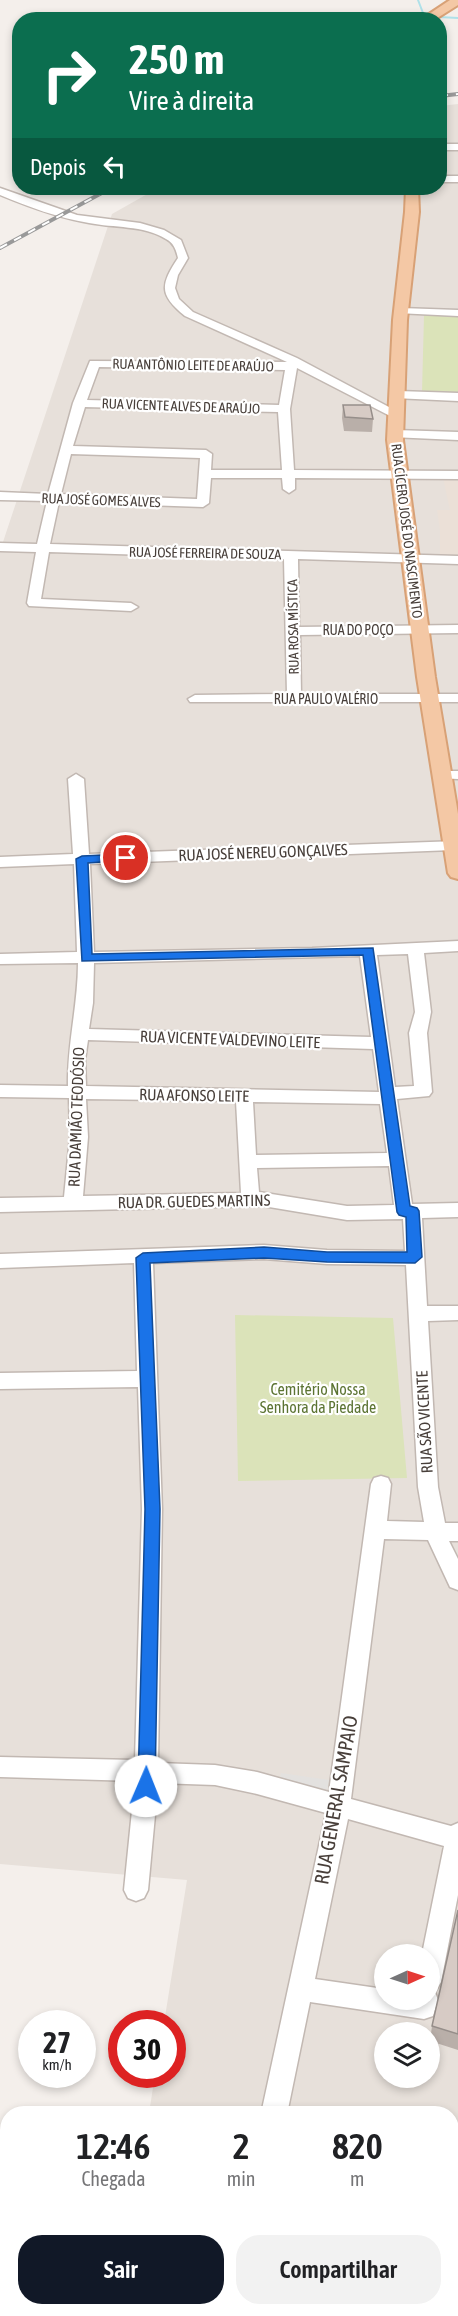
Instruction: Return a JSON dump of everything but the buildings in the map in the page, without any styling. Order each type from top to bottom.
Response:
[{"type":"main road","points":[[438,12],[458,0]]},
{"type":"main road","name":"RUA CÍCERO JOSÉ DO NASCIMENTO","points":[[412,195],[401,311],[395,434],[429,699],[450,775],[458,873]]},
{"type":"street","points":[[0,191],[68,215],[151,229],[168,235],[180,246],[183,258],[170,278],[168,291],[173,301],[189,314],[396,414]]},
{"type":"street","points":[[401,311],[458,313]]},
{"type":"street","name":"RUA ANTÔNIO LEITE DE ARAÚJO","points":[[79,403],[94,363],[292,364]]},
{"type":"street","points":[[289,489],[284,409],[292,364]]},
{"type":"street","points":[[398,395],[458,397]]},
{"type":"street","points":[[79,403],[53,498],[34,603],[131,607]]},
{"type":"street","name":"RUA VICENTE ALVES DE ARAÚJO","points":[[79,403],[284,409]]},
{"type":"street","points":[[395,434],[458,436]]},
{"type":"street","points":[[66,450],[206,454],[205,474],[458,476]]},
{"type":"street","name":"RUA JOSÉ GOMES ALVES","points":[[0,496],[203,503],[205,474]]},
{"type":"street","name":"RUA JOSÉ FERREIRA DE SOUZA","points":[[0,547],[458,560]]},
{"type":"street","name":"RUA ROSA MÍSTICA","points":[[291,555],[294,699]]},
{"type":"street","name":"RUA DO POÇO","points":[[293,630],[458,629]]},
{"type":"street","name":"RUA PAULO VALÉRIO","points":[[195,699],[458,698]]},
{"type":"street","name":"RUA DAMIÃO TEODÓSIO","points":[[73,1203],[79,1144],[76,1060],[85,1003],[86,958],[76,779]]},
{"type":"street","name":"RUA JOSÉ NEREU GONÇALVES","points":[[0,862],[454,839]]},
{"type":"street","points":[[0,959],[368,951],[458,946]]},
{"type":"street","name":"RUA AFONSO LEITE","points":[[0,1090],[244,1096],[388,1096],[423,1092],[418,1033],[423,1012],[415,948]]},
{"type":"street","name":"RUA SÃO VICENTE","points":[[368,951],[397,1159],[415,1257],[426,1458],[436,1532],[458,1581]]},
{"type":"street","name":"RUA VICENTE VALDEVINO LEITE","points":[[79,1034],[380,1043]]},
{"type":"street","points":[[244,1096],[250,1199]]},
{"type":"street","points":[[248,1162],[397,1159]]},
{"type":"street","name":"RUA DR. GUEDES MARTINS","points":[[0,1205],[250,1199],[278,1200],[347,1213],[458,1210]]},
{"type":"street","points":[[0,1261],[143,1258],[264,1252],[327,1257],[415,1257]]},
{"type":"street","points":[[136,1890],[147,1772],[152,1509],[143,1258]]},
{"type":"street","points":[[418,1314],[458,1314]]},
{"type":"street","points":[[0,1381],[148,1379]]},
{"type":"street","name":"RUA GENERAL SAMPAIO","points":[[276,2106],[339,1805],[381,1484]]},
{"type":"street","points":[[375,1530],[458,1532]]},
{"type":"street","points":[[0,1767],[130,1770],[215,1775],[256,1783],[458,1837],[437,1944]]},
{"type":"street","points":[[300,1989],[374,1997]]},
{"type":"shaded area","points":[[458,104],[458,2106],[150,2106],[153,2088],[186,2088],[186,2010],[166,2010],[187,1880],[0,1864],[0,551],[112,214],[146,195],[447,195],[447,105]]},
{"type":"shaded area","points":[[443,478],[458,478],[458,557],[440,557],[437,510],[450,510]]},
{"type":"shaded area","points":[[281,1773],[329,1780],[326,1796],[279,1783]]},
{"type":"green space","points":[[424,315],[458,316],[458,394],[422,392]]},
{"type":"green space","name":"Cemitério Nossa Senhora da Piedade","points":[[235,1315],[393,1318],[407,1478],[238,1481]]},
{"type":"waterway","points":[[418,0],[423,12]]},
{"type":"waterway","points":[[447,17],[458,18]]},
{"type":"railway","points":[[447,95],[458,94]]},
{"type":"railway","points":[[0,248],[98,195]]},
{"type":"route","points":[[126,858],[82,859],[86,958],[368,951],[404,1212],[412,1211],[415,1257],[327,1257],[264,1252],[143,1258],[152,1509],[146,1786]]}]
